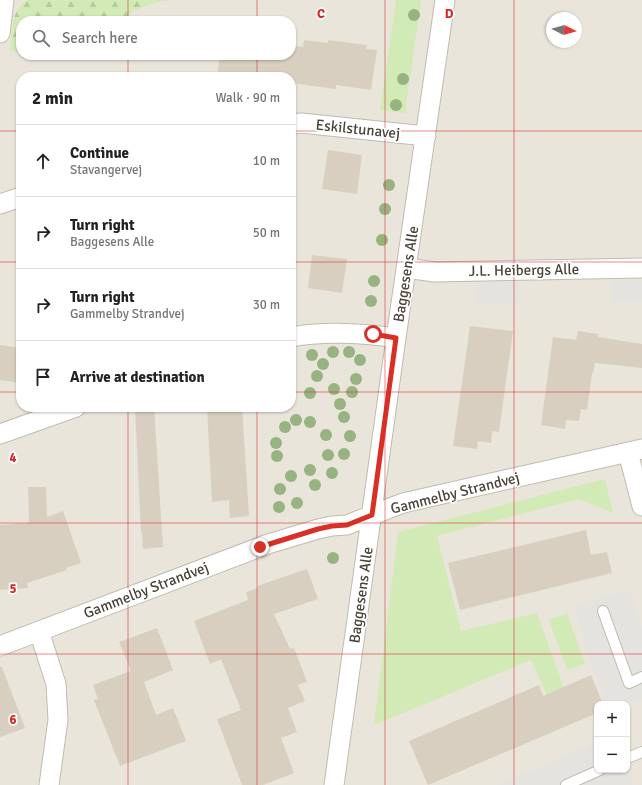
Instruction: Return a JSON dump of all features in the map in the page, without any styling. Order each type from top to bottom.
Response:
[{"type":"street","points":[[0,33],[4,0]]},
{"type":"street","name":"Baggesens Alle","points":[[334,785],[445,0]]},
{"type":"street","name":"Eskilstunavej","points":[[296,123],[426,136]]},
{"type":"street","points":[[0,204],[16,199]]},
{"type":"street","name":"J.L. Heibergs Alle","points":[[406,268],[435,272],[642,268]]},
{"type":"street","points":[[296,336],[306,334],[373,334],[396,338]]},
{"type":"street","points":[[0,434],[62,412]]},
{"type":"street","points":[[635,451],[642,506]]},
{"type":"street","name":"Gammelby Strandvej","points":[[0,646],[268,544],[318,529],[347,525],[403,503],[635,451]]},
{"type":"street","points":[[39,631],[56,684],[58,720],[49,785]]},
{"type":"lane","points":[[603,611],[629,683],[642,677]]},
{"type":"lane","points":[[630,757],[642,752]]},
{"type":"lane","points":[[566,785],[594,773]]},
{"type":"shaded area","points":[[0,0],[642,0],[642,785],[0,785]]},
{"type":"shaded area","points":[[642,280],[642,302],[612,303],[612,281]]},
{"type":"shaded area","points":[[519,281],[520,304],[477,305],[476,282]]},
{"type":"shaded area","points":[[629,590],[642,629],[642,698],[630,702],[630,701],[605,701],[589,659],[574,605]]},
{"type":"shaded area","points":[[594,743],[594,773],[628,773],[633,785],[498,785]]},
{"type":"green space","points":[[28,0],[173,0],[157,2],[132,11],[130,16],[16,16],[16,51],[12,51],[10,48],[13,21],[18,8]]},
{"type":"green space","points":[[396,0],[421,0],[405,113],[380,110]]},
{"type":"green space","points":[[605,479],[613,513],[579,499],[437,536],[461,631],[537,613],[565,691],[548,697],[531,660],[374,725],[398,532]]},
{"type":"green space","points":[[567,613],[585,664],[567,670],[549,620]]},
{"type":"building","points":[[304,40],[328,43],[328,40],[367,45],[366,49],[377,50],[371,90],[336,85],[336,89],[296,84],[296,72],[218,72],[219,60],[296,60],[296,46],[303,47]]},
{"type":"building","points":[[328,150],[362,155],[357,194],[322,189]]},
{"type":"building","points":[[312,255],[347,259],[342,293],[308,288]]},
{"type":"building","points":[[470,326],[513,331],[499,432],[492,431],[491,443],[478,441],[477,449],[453,446]]},
{"type":"building","points":[[578,331],[598,334],[598,337],[642,344],[642,368],[595,363],[593,374],[592,373],[587,410],[581,409],[579,421],[566,420],[565,429],[541,425],[553,337],[576,340]]},
{"type":"building","points":[[0,345],[16,347],[16,382],[0,380]]},
{"type":"building","points":[[135,412],[154,412],[163,547],[143,549]]},
{"type":"building","points":[[207,412],[242,412],[249,516],[230,518],[229,500],[212,502]]},
{"type":"building","points":[[28,487],[46,487],[47,517],[63,511],[81,563],[66,568],[67,570],[27,583],[28,588],[0,590],[0,525],[29,523]]},
{"type":"building","points":[[586,530],[591,555],[607,552],[612,573],[460,610],[448,563]]},
{"type":"building","points":[[307,569],[318,599],[274,614],[290,649],[294,648],[307,682],[298,685],[305,701],[288,708],[297,732],[281,738],[294,773],[263,785],[242,785],[217,719],[241,710],[221,659],[210,664],[194,621],[248,600],[246,592],[258,588],[257,586]]},
{"type":"building","points":[[157,628],[173,670],[144,682],[156,715],[173,708],[186,741],[120,766],[94,700],[98,699],[93,685],[131,671],[119,642]]},
{"type":"building","points":[[0,667],[2,667],[25,728],[0,737]]},
{"type":"building","points":[[591,675],[602,701],[594,701],[594,714],[428,785],[409,741],[539,685],[543,696]]},
{"type":"route","points":[[260,547],[318,529],[347,525],[372,515],[396,338],[373,334]]}]
